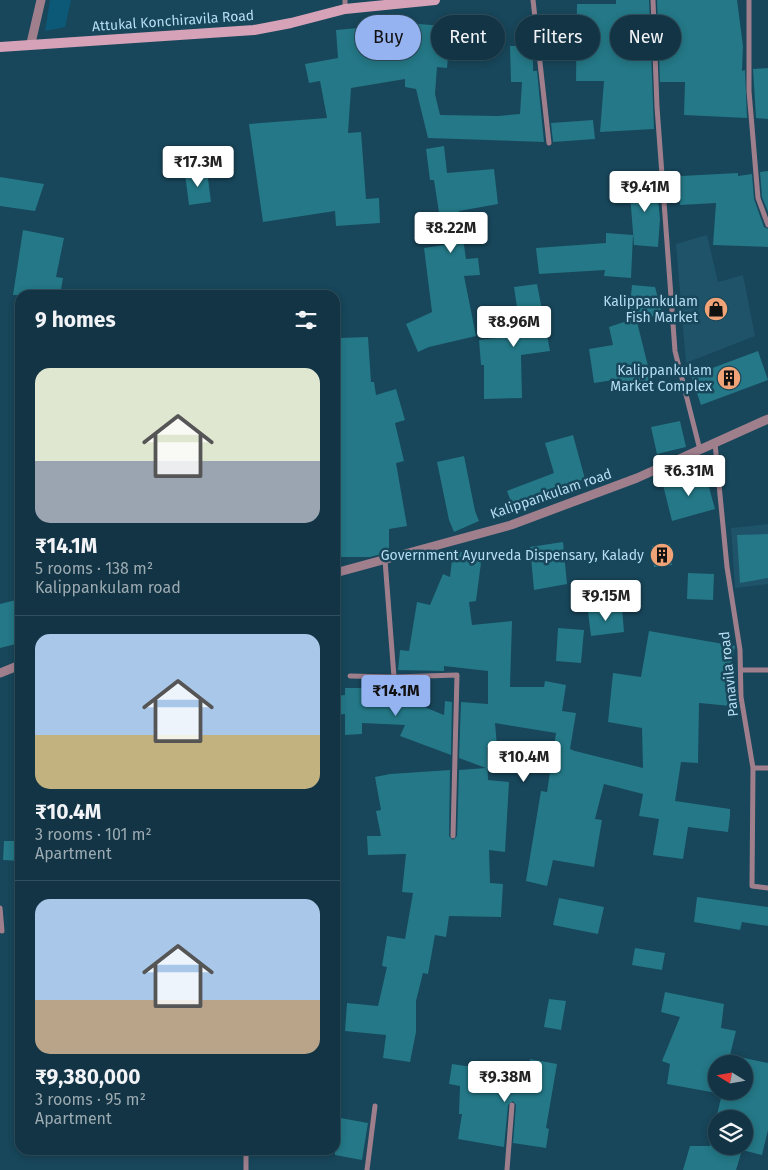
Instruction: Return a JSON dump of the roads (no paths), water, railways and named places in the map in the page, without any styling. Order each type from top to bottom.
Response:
[{"type":"main road","name":"Attukal Konchiravila Road","points":[[0,47],[31,43],[254,30],[291,23],[345,4],[435,0]]},
{"type":"street","points":[[31,43],[41,0]]},
{"type":"street","points":[[533,0],[549,143]]},
{"type":"street","points":[[654,0],[656,106],[675,351],[700,450]]},
{"type":"street","points":[[750,0],[750,101],[758,198],[768,225]]},
{"type":"street","name":"Kalippankulam road","points":[[340,572],[511,525],[637,478],[768,419]]},
{"type":"street","name":"Panavila road","points":[[715,443],[727,567],[740,650],[741,697],[752,768],[752,886],[768,888]]},
{"type":"street","points":[[385,560],[394,677]]},
{"type":"street","points":[[0,673],[15,667]]},
{"type":"street","points":[[740,670],[768,670]]},
{"type":"street","points":[[350,676],[457,675],[453,836]]},
{"type":"street","points":[[752,768],[768,768]]},
{"type":"street","points":[[0,908],[2,931]]},
{"type":"street","points":[[506,1170],[512,1105]]},
{"type":"street","points":[[367,1170],[375,1106]]},
{"type":"street","points":[[246,1155],[246,1170]]},
{"type":"place","name":"Kalippankulam Fish Market","points":[[716,309]]},
{"type":"place","name":"Kalippankulam Market Complex","points":[[729,378]]},
{"type":"place","name":"Government Ayurveda Dispensary, Kalady","points":[[662,555]]}]
